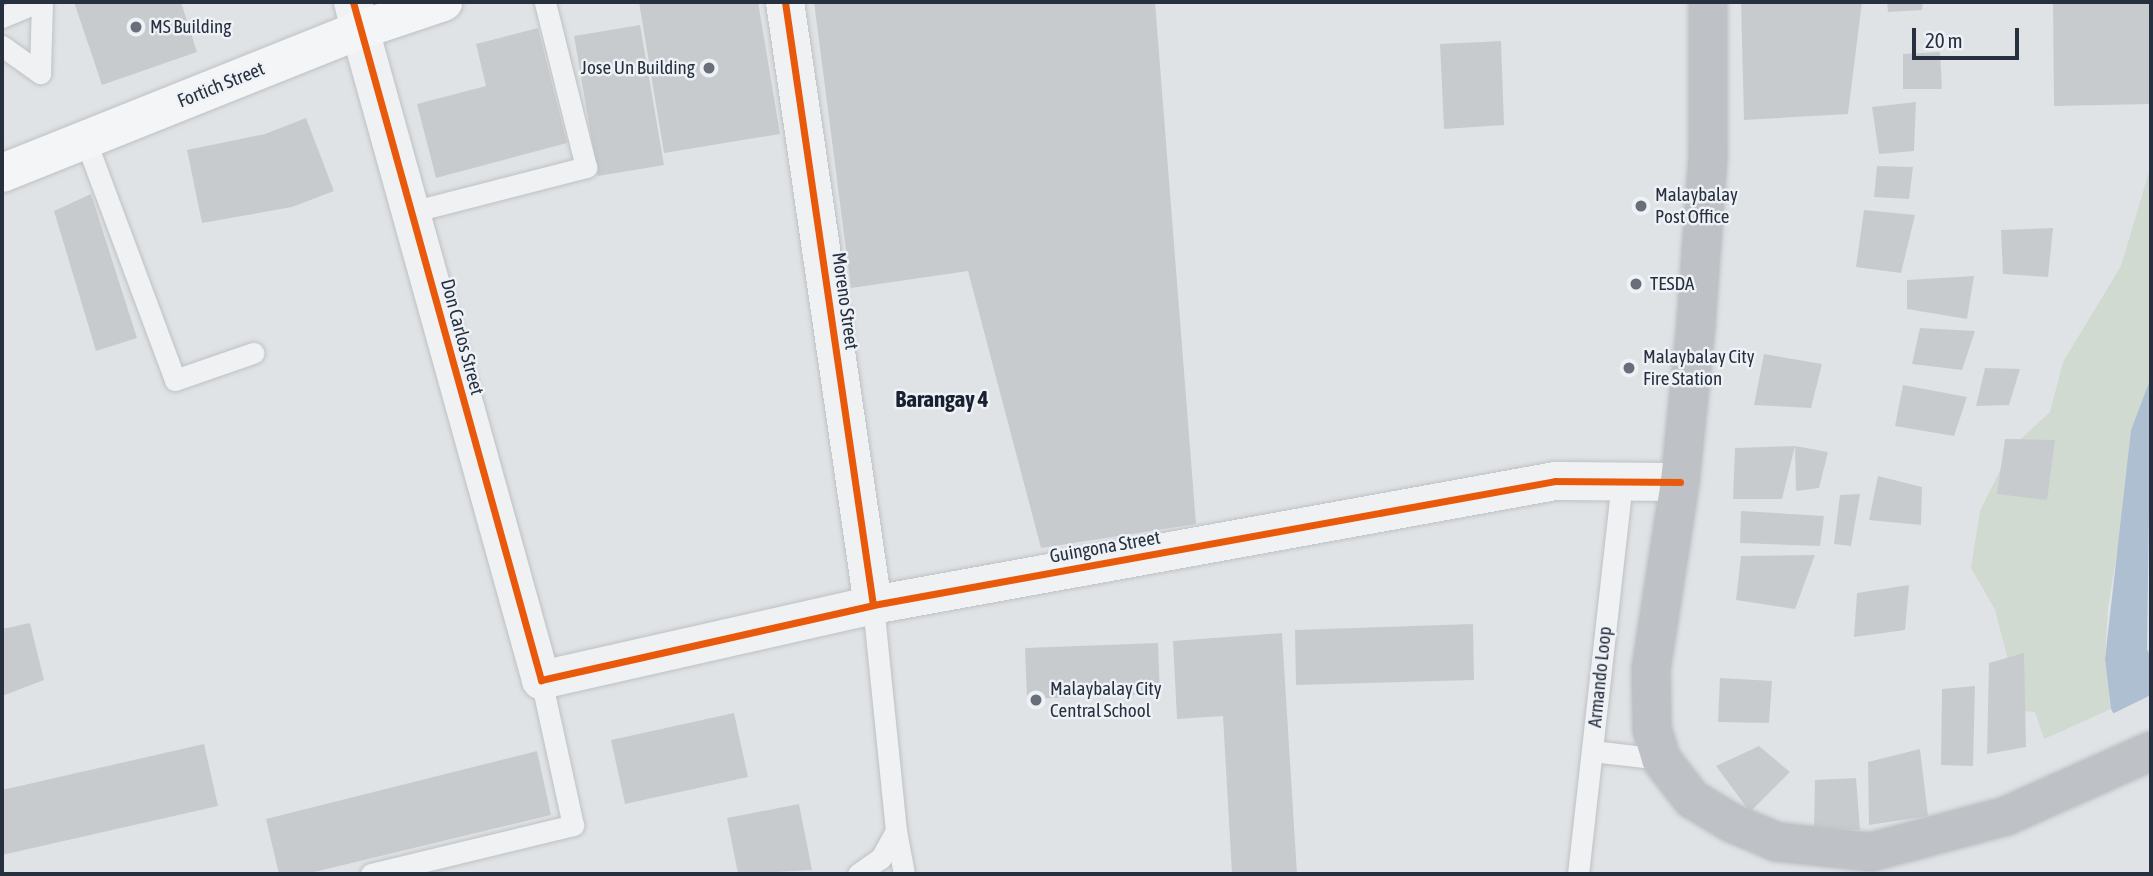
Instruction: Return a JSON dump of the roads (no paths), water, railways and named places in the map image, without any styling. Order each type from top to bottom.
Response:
[{"type":"highway","name":"Fortich Street","points":[[2,173],[85,139],[357,16],[443,2]]},
{"type":"main road","points":[[1708,2],[1705,209],[1680,482],[1651,669],[1652,729],[1661,759],[1692,799],[1732,823],[1777,842],[1871,863],[2006,816],[2151,751]]},
{"type":"street","name":"Moreno Street","points":[[785,2],[873,605]]},
{"type":"street","name":"Don Carlos Street","points":[[357,16],[541,680]]},
{"type":"street","name":"Guingona Street","points":[[541,680],[873,605],[1555,481],[1680,482]]},
{"type":"lane","points":[[2,17],[40,2],[40,73],[2,46]]},
{"type":"lane","points":[[411,212],[586,167],[545,2]]},
{"type":"lane","points":[[85,139],[175,380],[253,354]]},
{"type":"lane","name":"Armando Loop","points":[[1578,874],[1622,480]]},
{"type":"lane","points":[[873,605],[896,831],[904,874]]},
{"type":"lane","points":[[371,874],[573,825],[541,680]]},
{"type":"lane","points":[[1592,751],[1661,759]]},
{"type":"lane","points":[[858,874],[881,858],[896,831]]},
{"type":"water","points":[[2151,377],[2147,649],[2151,658],[2151,781],[2111,709],[2105,659],[2131,430]]},
{"type":"place","name":"MS Building","points":[[136,27]]},
{"type":"place","name":"Jose Un Building","points":[[709,68]]},
{"type":"place","name":"Malaybalay Post Office","points":[[1641,206]]},
{"type":"place","name":"TESDA","points":[[1636,284]]},
{"type":"place","name":"Malaybalay City Fire Station","points":[[1629,368]]},
{"type":"place","name":"Malaybalay City Central School","points":[[1036,700]]},
{"type":"district","name":"Barangay 4","points":[[942,399]]}]
